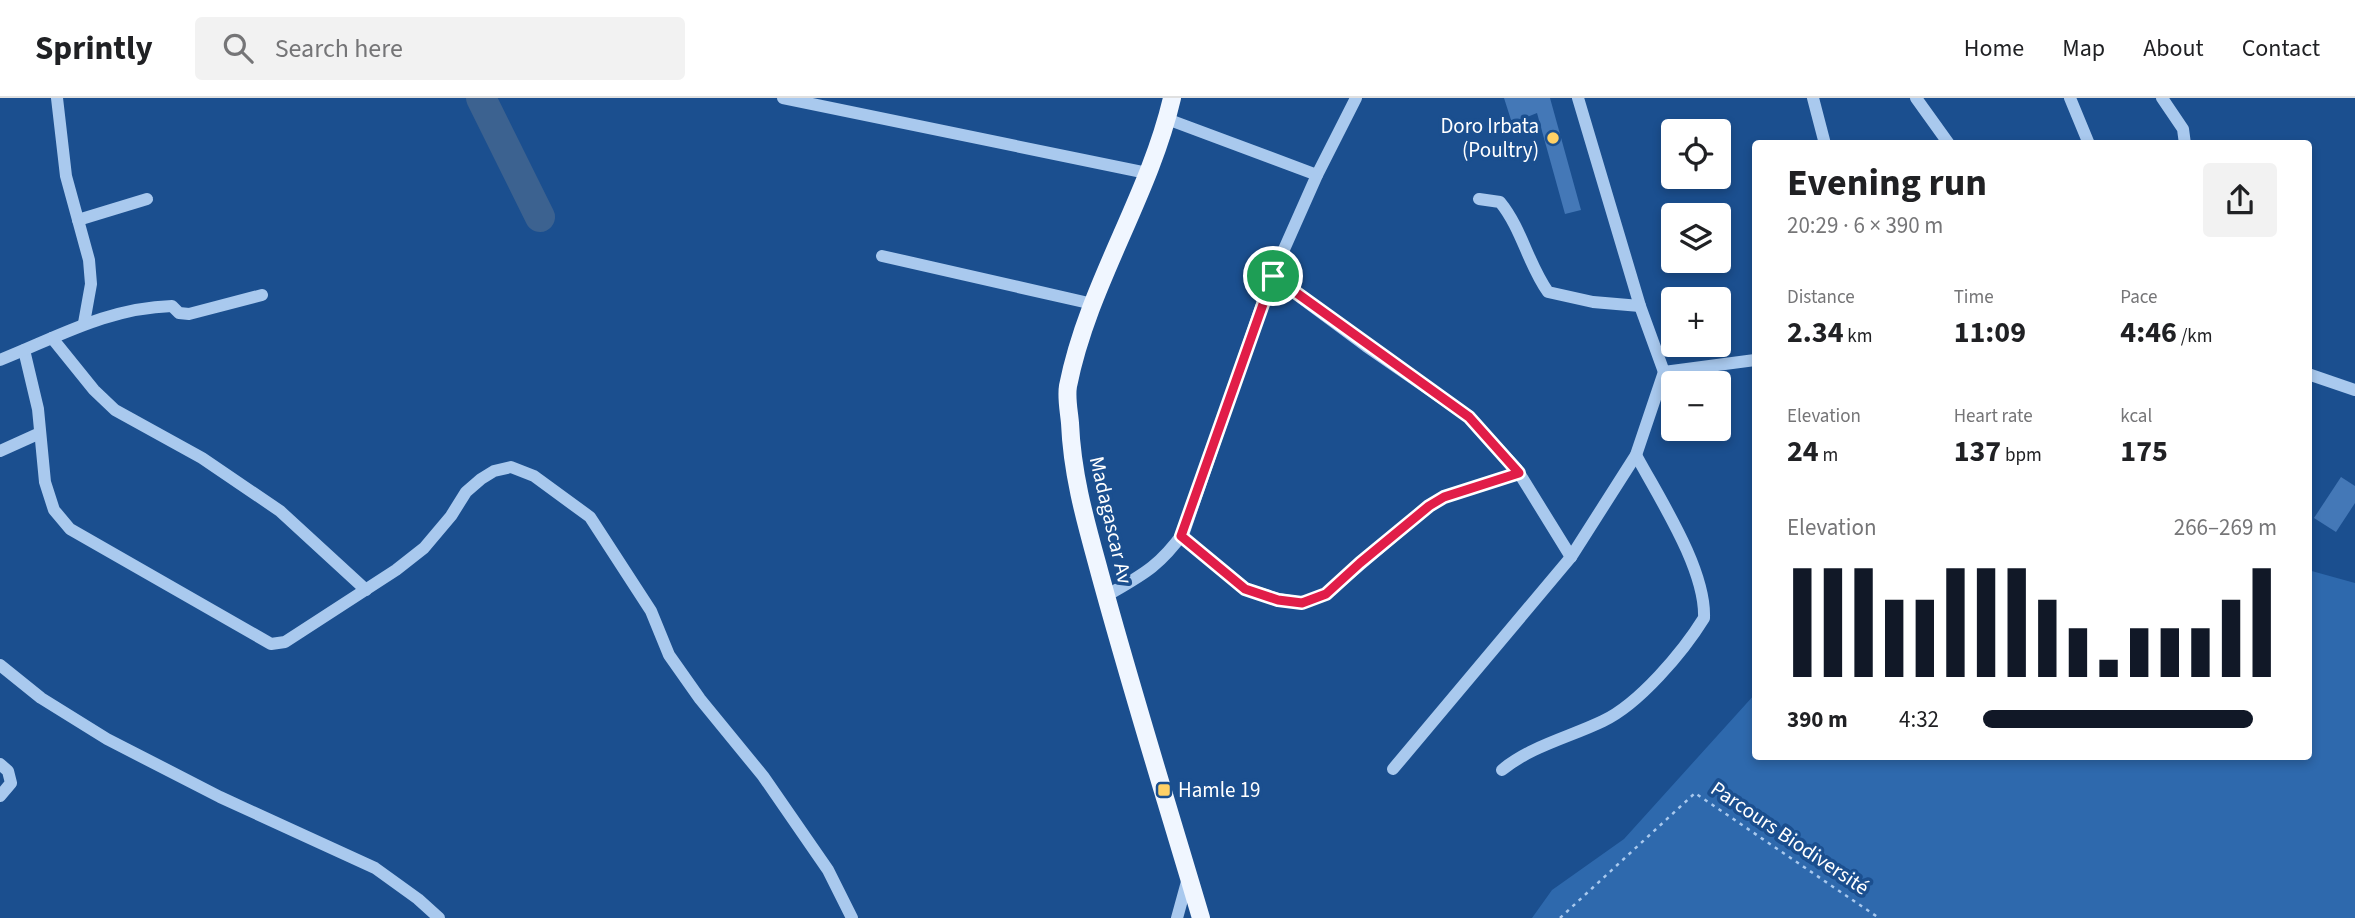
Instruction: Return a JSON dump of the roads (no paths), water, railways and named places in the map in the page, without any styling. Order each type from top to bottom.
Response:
[{"type":"main road","name":"Madagascar Av","points":[[1172,98],[1147,173],[1093,304],[1068,389],[1072,460],[1077,487],[1106,596],[1201,918]]},
{"type":"street","points":[[57,98],[66,176],[89,260],[91,284],[84,323]]},
{"type":"street","points":[[783,98],[1147,173]]},
{"type":"street","points":[[1106,596],[1151,570],[1167,556],[1181,536],[1273,276],[1317,175],[1356,98]]},
{"type":"street","points":[[1578,98],[1640,306],[1664,371]]},
{"type":"street","points":[[1813,98],[1824,140]]},
{"type":"street","points":[[1916,98],[1946,140]]},
{"type":"street","points":[[2070,98],[2087,140]]},
{"type":"street","points":[[2162,98],[2183,129],[2184,140]]},
{"type":"street","points":[[1167,119],[1317,175]]},
{"type":"street","points":[[78,220],[147,199]]},
{"type":"street","points":[[1479,199],[1500,202],[1513,218],[1538,277],[1548,292],[1593,302],[1640,306]]},
{"type":"street","points":[[882,256],[1093,304]]},
{"type":"street","points":[[1273,276],[1469,417],[1519,473],[1571,557]]},
{"type":"street","points":[[0,360],[84,323],[129,312],[172,306],[179,313],[190,314],[262,295]]},
{"type":"street","points":[[52,338],[94,390],[115,410],[202,458],[281,511],[366,590]]},
{"type":"street","points":[[24,350],[38,409],[45,482],[54,510],[70,529],[271,644],[285,642],[396,570],[424,548],[451,516],[466,492],[481,479],[494,471],[511,467],[534,476],[590,517],[651,611],[669,655],[700,699],[763,776],[828,870],[852,918]]},
{"type":"street","points":[[1672,371],[1752,360]]},
{"type":"street","points":[[2312,375],[2355,390]]},
{"type":"street","points":[[1393,769],[1571,557],[1636,455],[1661,381]]},
{"type":"street","points":[[0,451],[40,433]]},
{"type":"street","points":[[1502,770],[1510,763],[1553,741],[1606,720],[1644,693],[1698,629],[1704,618],[1705,604],[1701,587],[1682,540],[1636,455]]},
{"type":"street","points":[[1181,536],[1245,589],[1278,600],[1302,603],[1326,594],[1429,506],[1444,497],[1519,473]]},
{"type":"street","points":[[0,665],[41,698],[107,739],[220,797],[375,868],[439,918]]},
{"type":"street","points":[[0,764],[8,771],[11,783],[0,796]]},
{"type":"street","points":[[1177,918],[1188,876]]},
{"type":"waterway","points":[[481,98],[540,217]]},
{"type":"place","name":"Doro Irbata (Poultry)","points":[[1553,138]]},
{"type":"place","name":"Hamle 19","points":[[1164,790]]}]
